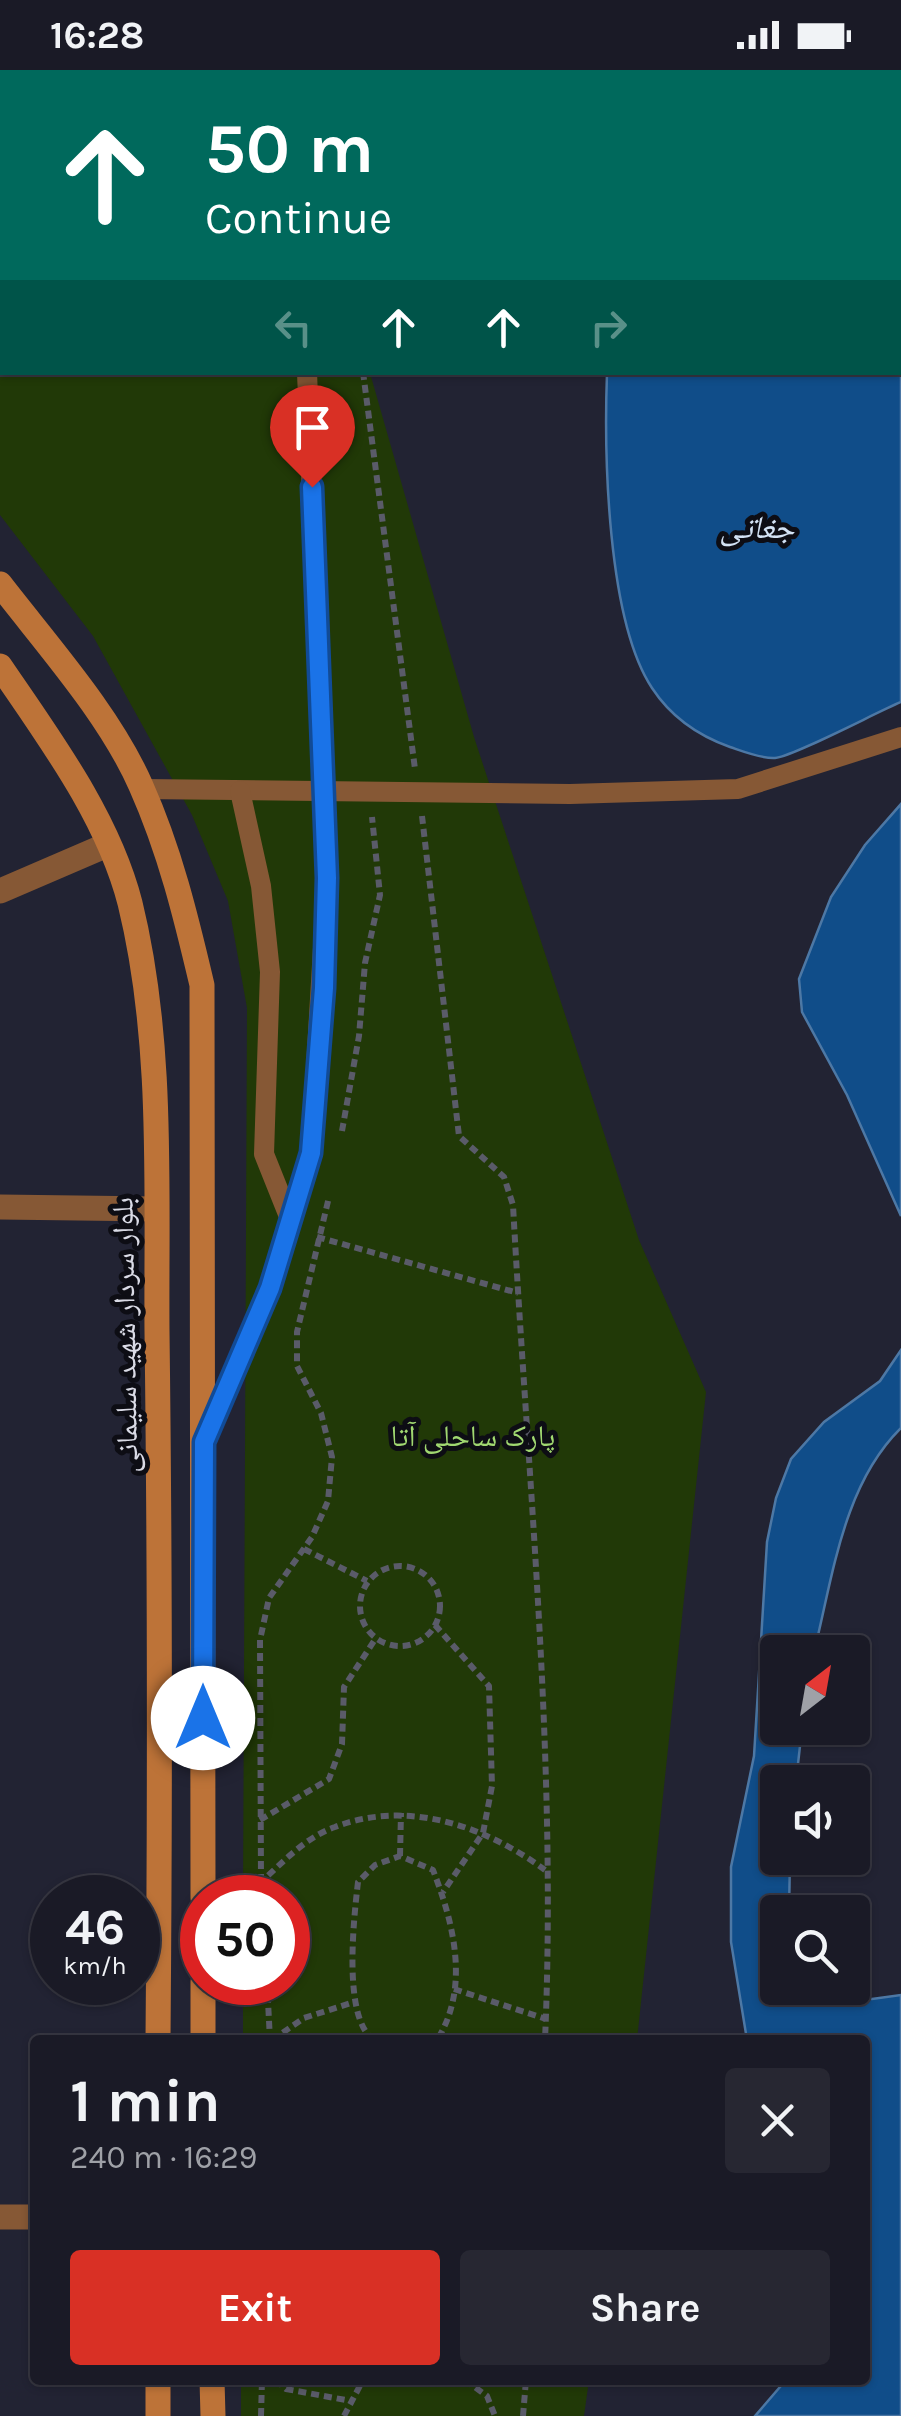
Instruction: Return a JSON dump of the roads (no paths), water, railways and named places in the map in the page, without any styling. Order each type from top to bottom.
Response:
[{"type":"main road","points":[[0,584],[79,687],[143,789],[178,880],[202,985],[203,1875]]},
{"type":"main road","name":"بلوار سردار شهید سلیمانی","points":[[0,666],[93,812],[129,900],[148,999],[156,1209],[161,1645],[158,2035]]},
{"type":"main road","points":[[203,2005],[203,2035]]},
{"type":"main road","points":[[158,2385],[158,2416]]},
{"type":"main road","points":[[212,2385],[212,2416]]},
{"type":"street","points":[[0,891],[106,845]]},
{"type":"street","points":[[0,1207],[156,1209]]},
{"type":"street","points":[[0,2217],[30,2217]]},
{"type":"lane","points":[[204,1442],[270,1288],[311,1153],[324,988],[325,792],[307,375]]},
{"type":"lane","points":[[143,789],[418,793],[738,790],[901,737]]},
{"type":"lane","points":[[240,791],[261,886],[270,972],[264,1154],[290,1219]]},
{"type":"water","name":"جغاتی","points":[[607,375],[901,375],[901,702],[775,758],[730,747],[686,724],[652,688],[637,658],[626,621],[617,580],[606,447]]},
{"type":"water","points":[[901,804],[901,1216],[847,1095],[802,1012],[799,979],[831,897],[865,845]]},
{"type":"water","points":[[901,1350],[901,1428],[881,1451],[853,1504],[818,1635],[761,1635],[767,1542],[776,1498],[791,1459],[824,1422],[880,1381]]},
{"type":"water","points":[[760,1657],[760,1745],[800,1745],[798,1765],[760,1765],[760,1875],[790,1875],[789,1895],[760,1895],[760,2005],[870,2005],[870,1998],[901,1995],[901,2416],[755,2416],[782,2385],[870,2385],[870,2035],[746,2035],[731,1942],[731,1867],[754,1756]]},
{"type":"park label","name":"پارک ساحلی آتا","points":[[473,1436]]}]
